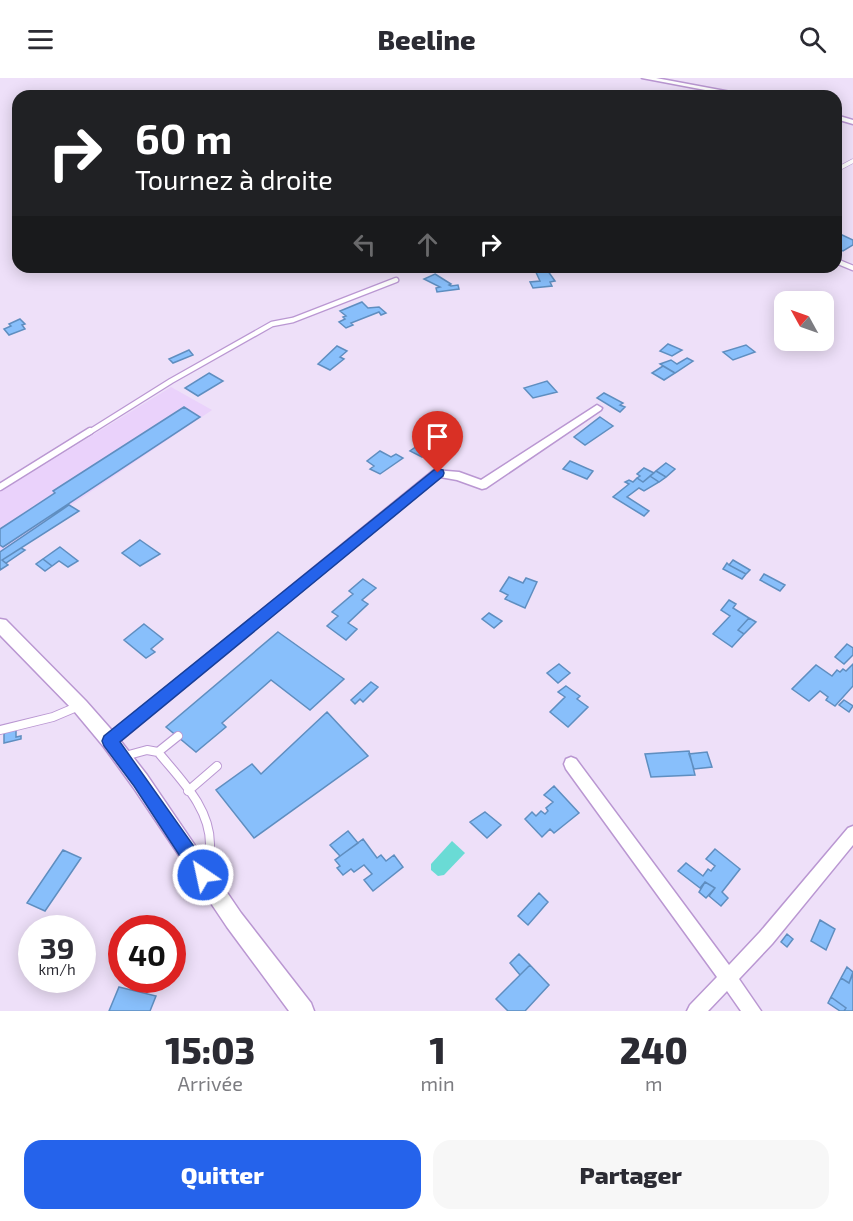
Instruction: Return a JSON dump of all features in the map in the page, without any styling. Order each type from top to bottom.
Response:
[{"type":"street","points":[[645,78],[714,90]]},
{"type":"street","points":[[116,749],[438,473],[459,476],[482,485],[597,408]]},
{"type":"street","points":[[3,633],[80,706],[116,749],[234,920],[303,1011]]},
{"type":"street","points":[[571,764],[752,1011]]},
{"type":"street","points":[[696,1011],[766,938],[853,833]]},
{"type":"lane","points":[[0,487],[171,381],[272,324],[293,320],[396,280]]},
{"type":"lane","points":[[0,730],[53,717],[80,706]]},
{"type":"lane","points":[[158,752],[178,736]]},
{"type":"lane","points":[[116,749],[158,752],[200,806],[207,826],[210,846],[203,875]]},
{"type":"lane","points":[[188,791],[217,766]]},
{"type":"shaded area","points":[[171,387],[212,410],[0,553],[0,492]]},
{"type":"shaded area","points":[[452,841],[465,853],[444,875],[438,876],[431,870],[431,864]]},
{"type":"building","points":[[842,235],[853,240],[853,245],[843,251]]},
{"type":"building","points":[[536,273],[549,273],[555,281],[550,282],[552,286],[533,288],[530,282],[540,281]]},
{"type":"building","points":[[435,274],[451,286],[458,285],[459,289],[437,292],[436,288],[440,287],[424,279]]},
{"type":"building","points":[[362,302],[368,308],[379,307],[386,313],[381,315],[379,312],[351,323],[353,325],[346,328],[339,322],[346,316],[340,311]]},
{"type":"building","points":[[20,319],[25,324],[22,325],[25,329],[9,335],[4,329]]},
{"type":"building","points":[[668,344],[682,350],[672,356],[660,351]]},
{"type":"building","points":[[746,345],[755,352],[733,360],[723,352]]},
{"type":"building","points":[[337,346],[347,351],[340,357],[344,359],[330,370],[318,364]]},
{"type":"building","points":[[189,350],[193,355],[173,363],[169,359]]},
{"type":"building","points":[[687,358],[693,361],[675,373],[660,364],[671,360],[677,364]]},
{"type":"building","points":[[663,366],[675,373],[664,380],[652,373]]},
{"type":"building","points":[[209,373],[223,381],[198,396],[185,388]]},
{"type":"building","points":[[547,381],[557,392],[533,398],[524,388]]},
{"type":"building","points":[[604,393],[623,403],[620,405],[625,407],[620,412],[597,398]]},
{"type":"building","points":[[184,407],[200,417],[3,547],[0,545],[0,529],[55,493],[53,491]]},
{"type":"building","points":[[600,417],[613,426],[585,445],[574,437]]},
{"type":"building","points":[[417,446],[429,451],[422,457],[410,451]]},
{"type":"building","points":[[380,451],[391,457],[396,454],[403,458],[380,474],[370,469],[374,466],[367,461]]},
{"type":"building","points":[[570,461],[593,471],[587,479],[563,469]]},
{"type":"building","points":[[666,463],[675,469],[666,477],[656,471]]},
{"type":"building","points":[[644,468],[654,473],[643,482],[637,478],[640,476],[637,474]]},
{"type":"building","points":[[656,471],[666,477],[659,482],[650,476]]},
{"type":"building","points":[[650,476],[659,482],[644,491],[639,488],[627,497],[649,511],[644,516],[613,497],[629,484],[625,482],[629,480],[633,482],[637,478],[643,482]]},
{"type":"building","points":[[69,505],[79,511],[2,560],[8,565],[0,570],[0,552]]},
{"type":"building","points":[[140,540],[160,554],[140,566],[122,553]]},
{"type":"building","points":[[60,547],[78,561],[68,567],[59,561],[52,566],[43,559]]},
{"type":"building","points":[[21,548],[25,550],[6,563],[2,560]]},
{"type":"building","points":[[43,559],[52,566],[45,571],[36,564]]},
{"type":"building","points":[[733,560],[750,570],[746,574],[729,565]]},
{"type":"building","points":[[727,563],[746,574],[742,579],[723,569]]},
{"type":"building","points":[[764,574],[785,585],[780,591],[760,580]]},
{"type":"building","points":[[509,577],[523,583],[526,578],[537,582],[525,608],[505,599],[508,595],[500,591]]},
{"type":"building","points":[[363,579],[376,588],[362,600],[368,604],[348,623],[357,629],[346,640],[327,626],[338,616],[332,612],[353,594],[349,591]]},
{"type":"building","points":[[729,600],[736,604],[733,608],[749,618],[738,630],[744,634],[732,647],[713,634],[730,616],[721,610]]},
{"type":"building","points":[[489,613],[502,621],[494,628],[482,619]]},
{"type":"building","points":[[749,618],[756,622],[744,634],[738,630]]},
{"type":"building","points":[[144,624],[163,639],[151,649],[155,652],[146,658],[124,640]]},
{"type":"building","points":[[278,632],[344,679],[310,710],[271,680],[222,723],[226,727],[196,752],[166,727]]},
{"type":"building","points":[[847,644],[853,648],[853,655],[844,664],[835,657]]},
{"type":"building","points":[[559,664],[570,673],[558,683],[547,673]]},
{"type":"building","points":[[853,664],[853,686],[835,706],[826,700],[828,697],[820,691],[809,701],[792,689],[816,665],[832,676],[837,670],[846,671]]},
{"type":"building","points":[[371,682],[378,687],[363,702],[360,699],[355,704],[351,700]]},
{"type":"building","points":[[566,686],[580,696],[577,699],[588,707],[568,727],[550,712],[565,697],[558,692]]},
{"type":"building","points":[[844,700],[853,706],[849,712],[839,705]]},
{"type":"building","points":[[327,712],[368,756],[254,838],[216,790],[252,764],[261,774]]},
{"type":"building","points":[[16,729],[16,737],[21,736],[21,739],[4,743],[4,733]]},
{"type":"building","points":[[689,751],[695,775],[651,777],[645,754]]},
{"type":"building","points":[[707,752],[712,767],[694,769],[689,754]]},
{"type":"building","points":[[554,786],[579,813],[554,833],[550,829],[542,837],[525,819],[532,812],[536,816],[541,811],[545,814],[548,811],[546,808],[553,802],[544,795]]},
{"type":"building","points":[[485,812],[501,825],[487,838],[470,822]]},
{"type":"building","points":[[348,831],[358,843],[340,856],[330,845]]},
{"type":"building","points":[[363,839],[377,858],[381,855],[386,861],[394,855],[403,867],[373,891],[364,880],[372,874],[364,865],[354,872],[351,869],[343,875],[337,868],[340,866],[335,860]]},
{"type":"building","points":[[715,849],[740,869],[722,892],[728,898],[721,906],[709,896],[715,888],[705,882],[700,888],[678,871],[686,863],[703,876],[708,869],[711,871],[715,866],[706,859]]},
{"type":"building","points":[[63,850],[81,858],[45,911],[27,903]]},
{"type":"building","points":[[705,882],[715,888],[706,898],[699,892]]},
{"type":"building","points":[[539,893],[548,902],[528,925],[518,916]]},
{"type":"building","points":[[820,920],[835,929],[826,950],[811,941]]},
{"type":"building","points":[[787,934],[793,939],[787,947],[781,942]]},
{"type":"building","points":[[519,954],[530,965],[520,975],[510,963]]},
{"type":"building","points":[[530,965],[549,985],[525,1011],[508,1011],[496,999]]},
{"type":"building","points":[[847,967],[853,972],[849,983],[841,978]]},
{"type":"building","points":[[853,974],[853,1011],[844,1011],[846,1008],[831,997],[841,978],[849,983]]},
{"type":"building","points":[[116,993],[144,993],[156,996],[150,1011],[109,1011]]},
{"type":"building","points":[[831,997],[846,1008],[844,1011],[828,1003]]},
{"type":"route","points":[[203,875],[140,781],[110,741],[438,473]]}]
